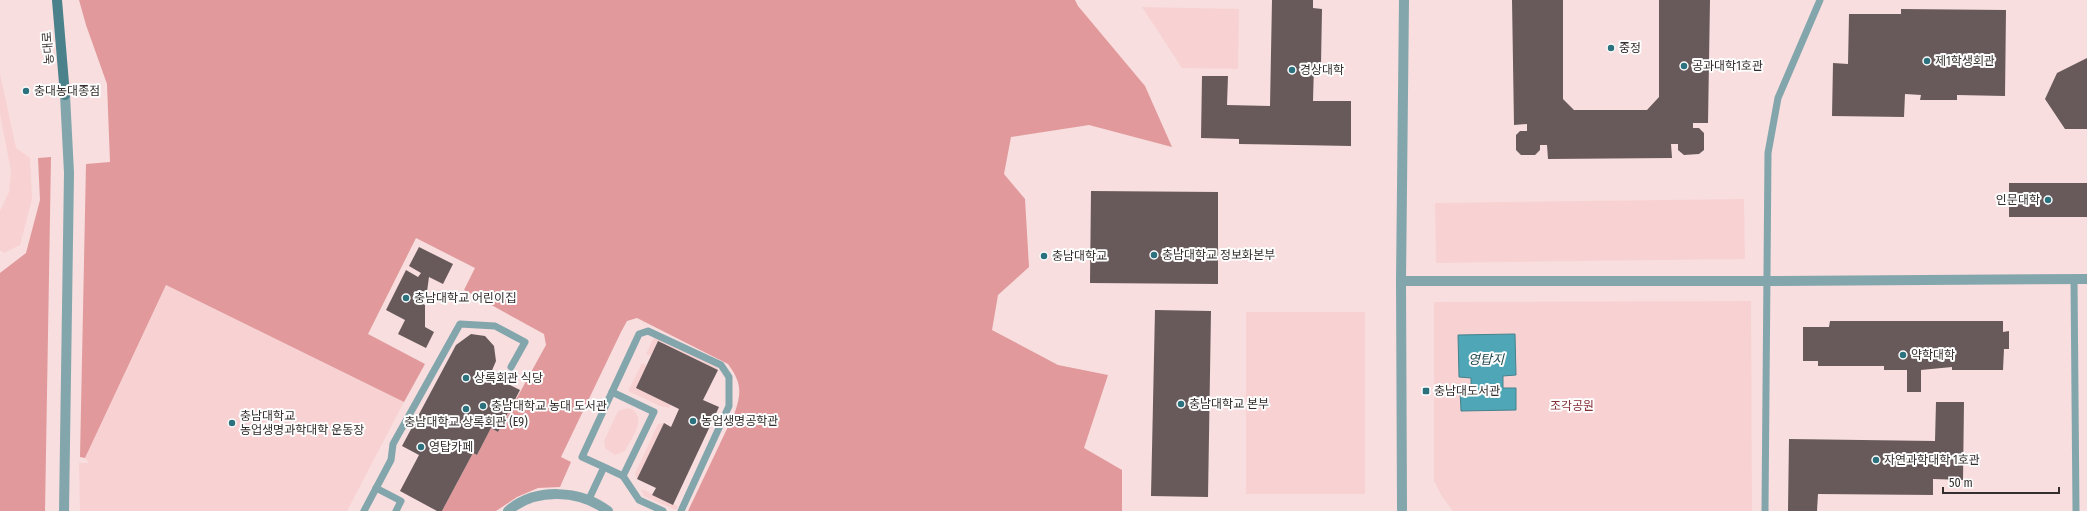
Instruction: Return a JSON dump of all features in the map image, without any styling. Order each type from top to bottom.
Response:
[{"type":"street","name":"농대로","points":[[57,0],[65,95],[69,173],[64,511]]},
{"type":"street","points":[[1402,510],[1401,281],[1404,0]]},
{"type":"street","points":[[1401,281],[2087,279]]},
{"type":"street","points":[[508,511],[523,502],[545,495],[567,494],[589,499],[608,511]]},
{"type":"lane","points":[[1765,511],[1768,153],[1772,122],[1781,90],[1820,0]]},
{"type":"lane","points":[[2074,279],[2076,511]]},
{"type":"lane","points":[[364,511],[391,460],[393,444],[460,324],[495,326],[525,342],[512,367]]},
{"type":"lane","points":[[663,511],[640,500],[623,476],[582,457],[639,334],[648,330],[721,365],[729,377],[729,406],[681,511]]},
{"type":"lane","points":[[612,392],[654,412],[623,476]]},
{"type":"lane","points":[[589,499],[604,468]]},
{"type":"lane","points":[[376,488],[401,501],[396,511]]},
{"type":"shaded area","name":"충남대학교","points":[[0,0],[2087,0],[2087,511],[0,511]]},
{"type":"shaded area","points":[[79,0],[1075,0],[1078,6],[1145,86],[1172,147],[1089,125],[1011,137],[1004,174],[1025,199],[1029,267],[998,295],[992,330],[1058,365],[1108,375],[1084,448],[1122,470],[1122,511],[688,511],[735,412],[739,398],[738,382],[728,364],[637,318],[627,321],[561,457],[571,462],[560,487],[538,488],[517,497],[496,511],[442,511],[473,453],[477,455],[491,428],[498,432],[546,345],[544,334],[464,290],[475,268],[416,238],[368,334],[425,364],[404,402],[166,285],[85,458],[80,457],[86,164],[110,162],[107,84],[86,25]]},
{"type":"shaded area","points":[[51,157],[45,511],[0,511],[0,273],[26,253],[40,200],[38,158]]},
{"type":"green space","points":[[1142,7],[1239,9],[1238,69],[1182,68]]},
{"type":"green space","points":[[0,74],[16,148],[30,158],[32,199],[20,245],[4,253],[0,250],[0,211],[9,192],[11,171],[0,114]]},
{"type":"green space","points":[[1744,199],[1745,259],[1436,263],[1435,203]]},
{"type":"green space","name":"충남대학교 농업생명과학대학 운동장","points":[[166,285],[404,402],[347,511],[80,511],[79,463],[89,463],[85,458]]},
{"type":"green space","name":"조각공원","points":[[1751,301],[1752,511],[1453,511],[1441,495],[1434,481],[1434,302]]},
{"type":"green space","points":[[1246,312],[1365,312],[1365,494],[1246,494]]},
{"type":"green space","points":[[654,337],[717,366],[718,370],[658,342],[651,356],[646,354]]},
{"type":"green space","points":[[642,363],[647,365],[671,405],[669,408],[660,406],[628,391]]},
{"type":"green space","points":[[629,408],[635,412],[638,417],[637,428],[625,451],[615,455],[605,448],[604,441],[618,411]]},
{"type":"green space","points":[[664,423],[637,479],[635,474],[658,424]]},
{"type":"green space","points":[[641,489],[678,506],[676,510],[644,496]]},
{"type":"water","name":"영탑지","points":[[1515,334],[1516,375],[1503,376],[1503,388],[1516,388],[1516,410],[1461,411],[1460,390],[1471,390],[1471,378],[1459,377],[1458,335]]},
{"type":"building","name":"경상대학","points":[[1272,0],[1313,0],[1313,8],[1322,9],[1321,64],[1314,64],[1313,101],[1351,101],[1351,146],[1239,144],[1239,139],[1201,138],[1202,76],[1228,76],[1227,105],[1270,106]]},
{"type":"building","name":"공과대학1호관","points":[[1512,0],[1563,0],[1563,99],[1574,110],[1647,110],[1659,97],[1659,0],[1710,0],[1708,123],[1693,123],[1693,128],[1699,128],[1704,133],[1704,150],[1699,154],[1684,155],[1678,150],[1678,144],[1671,144],[1672,158],[1548,159],[1547,145],[1540,145],[1540,150],[1535,155],[1521,155],[1516,150],[1516,135],[1520,131],[1527,131],[1527,124],[1514,125]]},
{"type":"building","name":"제1학생회관","points":[[1901,9],[2006,10],[2005,96],[1957,95],[1957,100],[1920,100],[1921,95],[1905,94],[1904,117],[1832,116],[1833,63],[1848,64],[1849,14],[1901,14]]},
{"type":"building","points":[[2087,58],[2087,129],[2065,129],[2045,99],[2057,73]]},
{"type":"building","name":"인문대학","points":[[2009,183],[2087,183],[2087,217],[2009,217]]},
{"type":"building","name":"충남대학교 정보화본부","points":[[1091,191],[1218,192],[1218,284],[1090,283]]},
{"type":"building","name":"충남대학교 어린이집","points":[[419,247],[453,264],[443,284],[429,277],[426,299],[421,297],[419,302],[425,305],[425,327],[434,332],[426,348],[398,334],[405,320],[386,310],[406,270],[418,277],[421,273],[409,266]]},
{"type":"building","name":"충남대학교 본부","points":[[1155,310],[1211,311],[1208,497],[1151,496]]},
{"type":"building","name":"약학대학","points":[[1830,321],[2003,321],[2003,332],[2009,331],[2009,349],[2004,349],[2003,370],[1952,370],[1952,367],[1921,370],[1921,392],[1907,392],[1907,370],[1884,370],[1884,366],[1818,366],[1818,361],[1803,361],[1803,327],[1829,327]]},
{"type":"building","name":"충남대학교 상록회관 (E9)","points":[[471,334],[485,336],[494,346],[496,361],[490,375],[520,390],[498,432],[491,428],[477,455],[473,453],[442,511],[437,511],[400,491],[419,455],[402,446],[456,345]]},
{"type":"building","name":"농업생명공학관","points":[[658,341],[718,370],[703,400],[719,407],[673,505],[652,495],[656,488],[637,479],[664,423],[671,427],[679,409],[636,388]]},
{"type":"building","name":"자연과학대학 1호관","points":[[1936,402],[1964,402],[1963,480],[1933,479],[1933,495],[1818,494],[1817,511],[1788,511],[1789,439],[1935,441]]},
{"type":"place","name":"중정","points":[[1611,48]]},
{"type":"place","name":"제1학생회관","points":[[1927,61]]},
{"type":"place","name":"공과대학1호관","points":[[1684,66]]},
{"type":"place","name":"경상대학","points":[[1292,70]]},
{"type":"place","name":"충대농대종점","points":[[26,91]]},
{"type":"place","name":"인문대학","points":[[2048,200]]},
{"type":"place","name":"충남대학교 정보화본부","points":[[1154,255]]},
{"type":"place","name":"충남대학교","points":[[1044,256]]},
{"type":"place","name":"충남대학교 어린이집","points":[[406,298]]},
{"type":"place","name":"약학대학","points":[[1903,355]]},
{"type":"place","name":"상록회관 식당","points":[[466,378]]},
{"type":"place","name":"충남대도서관","points":[[1426,391]]},
{"type":"place","name":"충남대학교 본부","points":[[1181,404]]},
{"type":"place","name":"충남대학교 농대 도서관","points":[[483,406]]},
{"type":"place","name":"충남대학교 상록회관 (E9)","points":[[466,409]]},
{"type":"place","name":"농업생명공학관","points":[[693,421]]},
{"type":"place","name":"충남대학교 농업생명과학대학 운동장","points":[[232,423]]},
{"type":"place","name":"영탑카페","points":[[421,447]]},
{"type":"place","name":"자연과학대학 1호관","points":[[1876,460]]}]
